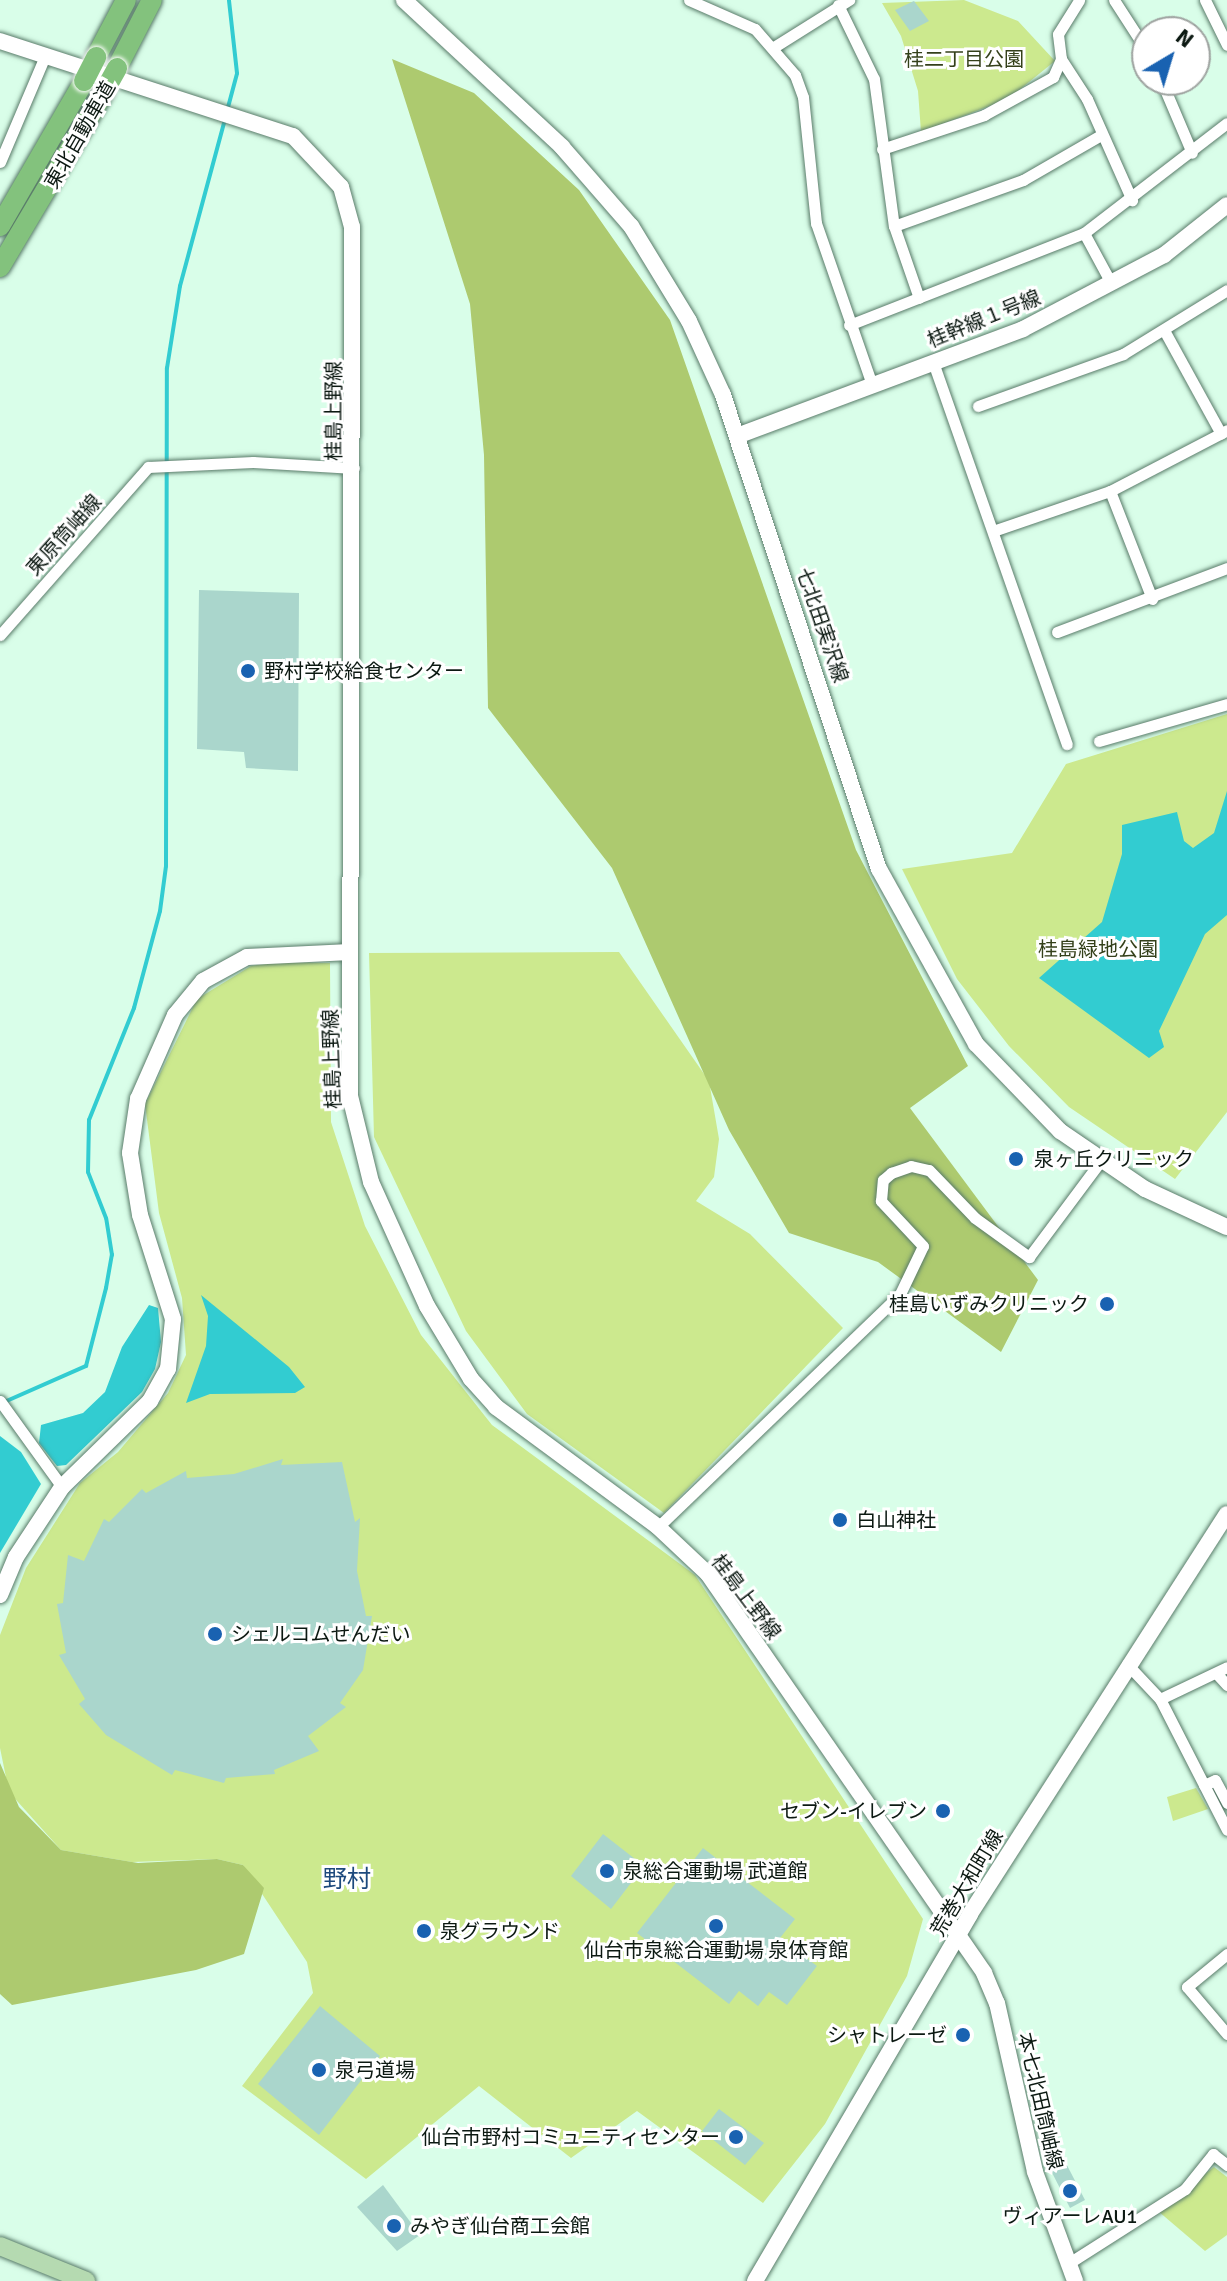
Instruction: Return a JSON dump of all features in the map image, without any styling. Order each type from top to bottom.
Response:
[{"type":"highway","name":"東北自動車道","points":[[0,226],[84,81],[126,0]]},
{"type":"highway","name":"東北自動車道","points":[[0,267],[105,90],[152,0]]},
{"type":"main road","points":[[0,2246],[86,2281]]},
{"type":"street","points":[[689,0],[714,4],[755,29],[774,47],[803,97],[816,223],[871,382]]},
{"type":"street","points":[[1079,0],[1058,34],[1061,59],[1132,200]]},
{"type":"street","points":[[1114,0],[1131,26]]},
{"type":"street","points":[[1205,0],[1227,45]]},
{"type":"street","name":"七北田実沢線","points":[[406,1],[562,147],[631,226],[689,321],[737,436],[879,869],[905,925],[976,1044],[1060,1131],[1145,1189],[1227,1227]]},
{"type":"street","points":[[774,47],[843,2],[874,79],[894,226],[919,298]]},
{"type":"street","points":[[0,41],[45,56],[0,162]]},
{"type":"street","name":"桂島上野線","points":[[45,56],[293,136],[341,187],[352,227],[354,468],[350,952],[356,1133],[371,1182],[453,1354],[496,1407],[658,1527],[708,1574],[957,1937]]},
{"type":"street","points":[[882,149],[1009,104],[1053,77],[1061,59]]},
{"type":"street","points":[[1168,96],[1192,153]]},
{"type":"street","points":[[849,325],[1084,233],[1132,200],[1227,123]]},
{"type":"street","points":[[894,226],[1023,180],[1101,135]]},
{"type":"street","name":"桂幹線１号線","points":[[737,436],[871,382],[1023,329],[1164,255],[1227,205]]},
{"type":"street","points":[[1084,233],[1111,283]]},
{"type":"street","points":[[978,406],[1067,378],[1165,332],[1227,290]]},
{"type":"street","points":[[993,531],[1110,491],[1224,432],[1165,332]]},
{"type":"street","points":[[933,362],[1067,744]]},
{"type":"street","name":"東原筒岫線","points":[[0,635],[148,467],[158,463],[177,463],[354,468]]},
{"type":"street","points":[[1110,491],[1152,599]]},
{"type":"street","points":[[1057,632],[1152,599],[1227,568]]},
{"type":"street","points":[[1099,741],[1227,704]]},
{"type":"street","points":[[0,1595],[16,1557],[62,1487],[150,1401],[173,1353],[171,1310],[140,1215],[130,1153],[138,1099],[175,1015],[203,981],[247,957],[350,952]]},
{"type":"street","points":[[658,1527],[900,1294],[923,1246],[881,1201],[883,1180],[891,1173],[911,1166],[929,1170],[975,1218],[1029,1257],[1102,1159]]},
{"type":"street","points":[[4,1406],[62,1487]]},
{"type":"street","name":"荒巻大和町線","points":[[755,2281],[957,1937],[1127,1664],[1227,1514]]},
{"type":"street","points":[[1127,1664],[1160,1699],[1227,1830]]},
{"type":"street","points":[[1160,1699],[1222,1670],[1227,1685]]},
{"type":"street","points":[[1204,1785],[1215,1780],[1227,1803]]},
{"type":"street","name":"本七北田筒岫線","points":[[957,1937],[997,2003],[1035,2172],[1075,2281]]},
{"type":"street","points":[[1227,1954],[1187,1987],[1227,2034]]},
{"type":"street","points":[[1069,2263],[1185,2189],[1213,2154],[1227,2165]]},
{"type":"green space","name":"桂二丁目公園","points":[[964,0],[1018,21],[1055,61],[1008,99],[921,132],[918,91],[901,36],[882,3]]},
{"type":"green space","points":[[392,59],[474,93],[579,190],[670,320],[856,850],[968,1066],[910,1108],[1038,1280],[1001,1352],[878,1262],[789,1233],[729,1130],[612,868],[488,708],[484,455],[470,304]]},
{"type":"green space","name":"桂島緑地公園","points":[[1227,714],[1227,1112],[1175,1179],[1069,1107],[1009,1046],[957,979],[902,869],[1012,853],[1066,764]]},
{"type":"green space","points":[[619,952],[709,1081],[719,1139],[714,1177],[696,1201],[750,1234],[843,1328],[664,1513],[527,1414],[466,1331],[374,1137],[369,953]]},
{"type":"green space","points":[[278,962],[330,963],[331,1122],[365,1226],[421,1335],[492,1425],[695,1575],[923,1919],[907,1976],[825,2124],[763,2203],[637,2111],[571,2158],[479,2086],[366,2179],[242,2086],[313,1993],[307,1962],[243,1865],[217,1859],[132,1862],[61,1850],[9,1792],[0,1748],[0,1635],[26,1568],[80,1483],[118,1452],[168,1393],[186,1355],[182,1298],[159,1213],[145,1104],[197,999],[251,966]]},
{"type":"green space","points":[[0,1763],[19,1807],[61,1850],[138,1863],[217,1859],[243,1865],[264,1888],[244,1954],[196,1970],[12,2005],[0,1994]]},
{"type":"green space","points":[[1196,1788],[1208,1809],[1173,1821],[1167,1797]]},
{"type":"green space","points":[[1214,2167],[1227,2177],[1227,2235],[1205,2251],[1158,2211]]},
{"type":"water","points":[[1227,791],[1227,915],[1205,934],[1159,1031],[1164,1047],[1149,1058],[1039,978],[1102,922],[1122,854],[1122,825],[1177,812],[1184,841],[1193,848],[1214,833]]},
{"type":"water","points":[[201,1295],[289,1367],[305,1387],[295,1393],[210,1394],[186,1403],[206,1346],[208,1316]]},
{"type":"water","points":[[149,1305],[158,1308],[161,1342],[155,1369],[142,1392],[66,1465],[57,1466],[39,1443],[41,1425],[83,1413],[105,1392],[122,1347]]},
{"type":"water","points":[[0,1436],[21,1452],[41,1484],[0,1553]]},
{"type":"building","points":[[914,1],[929,21],[910,31],[895,10]]},
{"type":"building","name":"野村学校給食センター","points":[[199,590],[299,593],[298,771],[246,768],[244,752],[197,749]]},
{"type":"building","name":"シェルコムせんだい","points":[[283,1459],[281,1465],[342,1462],[355,1522],[360,1518],[357,1571],[366,1616],[372,1616],[363,1670],[340,1703],[346,1707],[308,1736],[319,1751],[274,1770],[275,1774],[226,1778],[224,1783],[175,1770],[172,1775],[106,1735],[79,1704],[85,1699],[59,1655],[66,1653],[57,1604],[63,1603],[68,1555],[84,1561],[104,1519],[109,1522],[142,1489],[146,1493],[186,1471],[187,1478],[234,1474]]},
{"type":"building","name":"泉総合運動場 武道館","points":[[603,1834],[644,1866],[611,1909],[571,1876]]},
{"type":"building","name":"仙台市泉総合運動場 泉体育館","points":[[703,1848],[795,1919],[780,1938],[817,1966],[787,2005],[769,1992],[758,2006],[739,1991],[729,2004],[637,1933]]},
{"type":"building","name":"泉弓道場","points":[[320,2006],[380,2056],[319,2135],[258,2084]]},
{"type":"building","name":"仙台市野村コミュニティセンター","points":[[719,2109],[764,2143],[745,2165],[702,2131]]},
{"type":"building","points":[[1056,2144],[1085,2200],[1070,2208],[1042,2153]]},
{"type":"building","name":"みやぎ仙台商工会館","points":[[383,2185],[420,2235],[397,2251],[357,2207]]},
{"type":"waterway","points":[[227,111],[237,73],[229,0]]},
{"type":"waterway","points":[[2,1403],[86,1366],[112,1255],[106,1218],[88,1172],[89,1120],[134,1008],[160,911],[166,866],[167,368],[180,286],[225,119]]},
{"type":"place","name":"野村学校給食センター","points":[[248,671]]},
{"type":"place","name":"泉ヶ丘クリニック","points":[[1016,1159]]},
{"type":"place","name":"桂島いずみクリニック","points":[[1107,1304]]},
{"type":"place","name":"白山神社","points":[[840,1520]]},
{"type":"place","name":"シェルコムせんだい","points":[[215,1634]]},
{"type":"place","name":"セブン-イレブン","points":[[943,1811]]},
{"type":"place","name":"泉総合運動場 武道館","points":[[607,1871]]},
{"type":"place","name":"仙台市泉総合運動場 泉体育館","points":[[716,1926]]},
{"type":"place","name":"泉グラウンド","points":[[424,1931]]},
{"type":"place","name":"シャトレーゼ","points":[[963,2035]]},
{"type":"place","name":"泉弓道場","points":[[319,2070]]},
{"type":"place","name":"仙台市野村コミュニティセンター","points":[[736,2137]]},
{"type":"place","name":"ヴィアーレAU1","points":[[1070,2191]]},
{"type":"place","name":"みやぎ仙台商工会館","points":[[394,2226]]},
{"type":"district","name":"野村","points":[[347,1880]]}]
